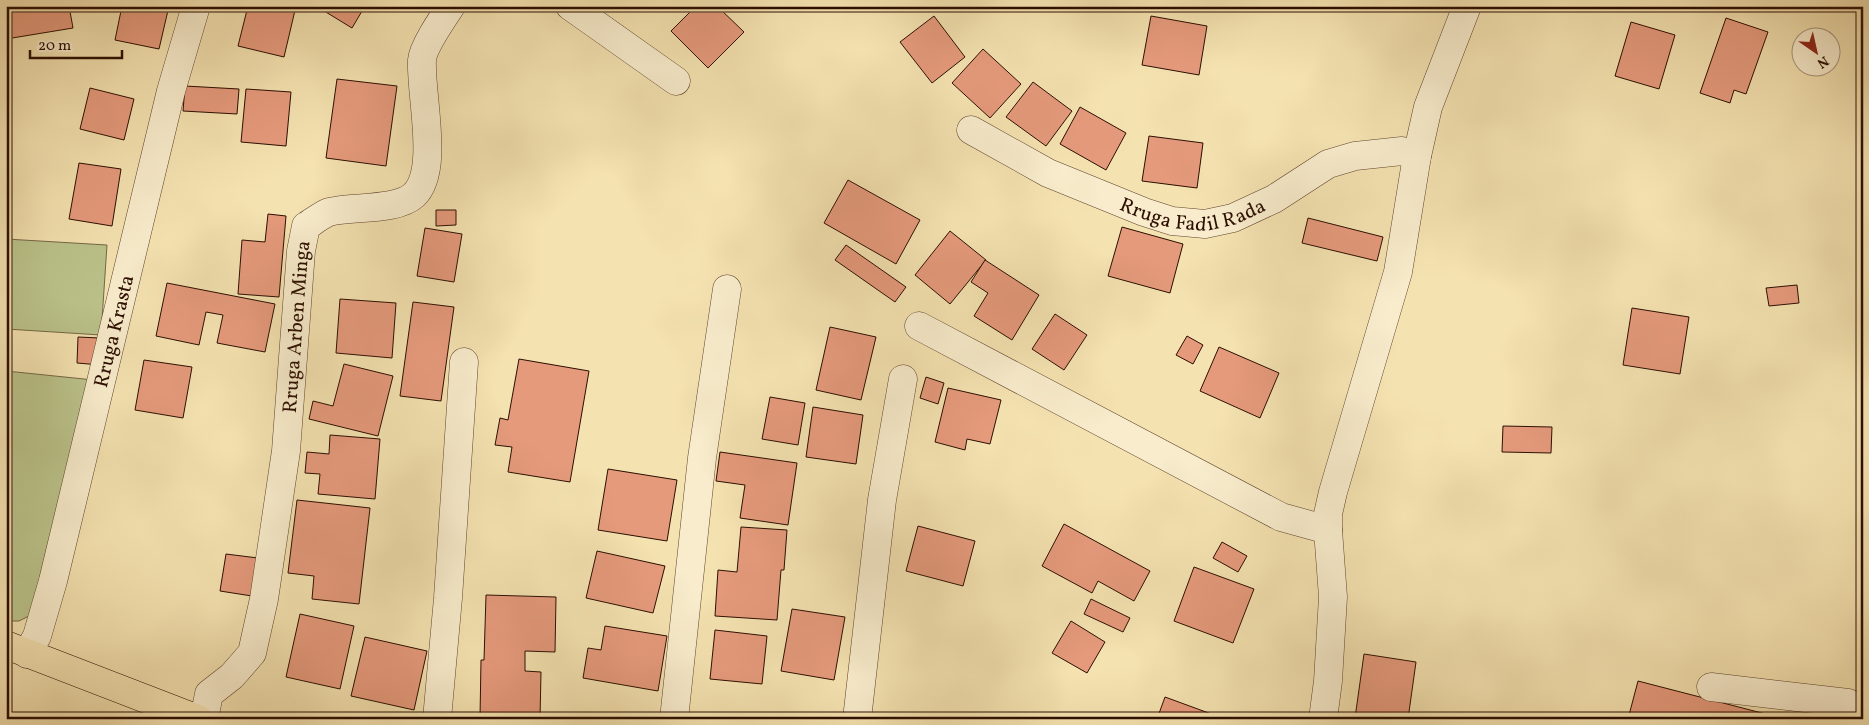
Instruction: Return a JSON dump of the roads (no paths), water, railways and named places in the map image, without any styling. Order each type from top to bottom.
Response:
[{"type":"main road","points":[[17,649],[198,719]]},
{"type":"street","name":"Rruga Krasta","points":[[17,649],[37,636],[53,580],[172,91],[196,6]]},
{"type":"street","name":"Rruga Arben Minga","points":[[204,719],[209,694],[232,676],[252,653],[262,608],[286,451],[301,252],[306,226],[328,213],[403,202],[415,194],[425,179],[428,158],[422,58],[437,28],[451,6]]},
{"type":"street","points":[[570,6],[676,81]]},
{"type":"street","points":[[1323,719],[1328,681],[1333,596],[1328,514],[1398,272],[1417,156],[1428,107],[1467,6]]},
{"type":"street","name":"Rruga Fadil Rada","points":[[971,130],[1048,172],[1144,212],[1172,222],[1205,224],[1233,218],[1274,199],[1328,164],[1355,156],[1402,151],[1417,156]]},
{"type":"street","points":[[674,719],[702,458],[727,289]]},
{"type":"street","points":[[919,326],[1281,517],[1328,530]]},
{"type":"street","points":[[438,719],[464,362]]},
{"type":"street","points":[[857,719],[882,500],[903,380]]},
{"type":"street","points":[[1711,687],[1848,703],[1857,719]]}]
